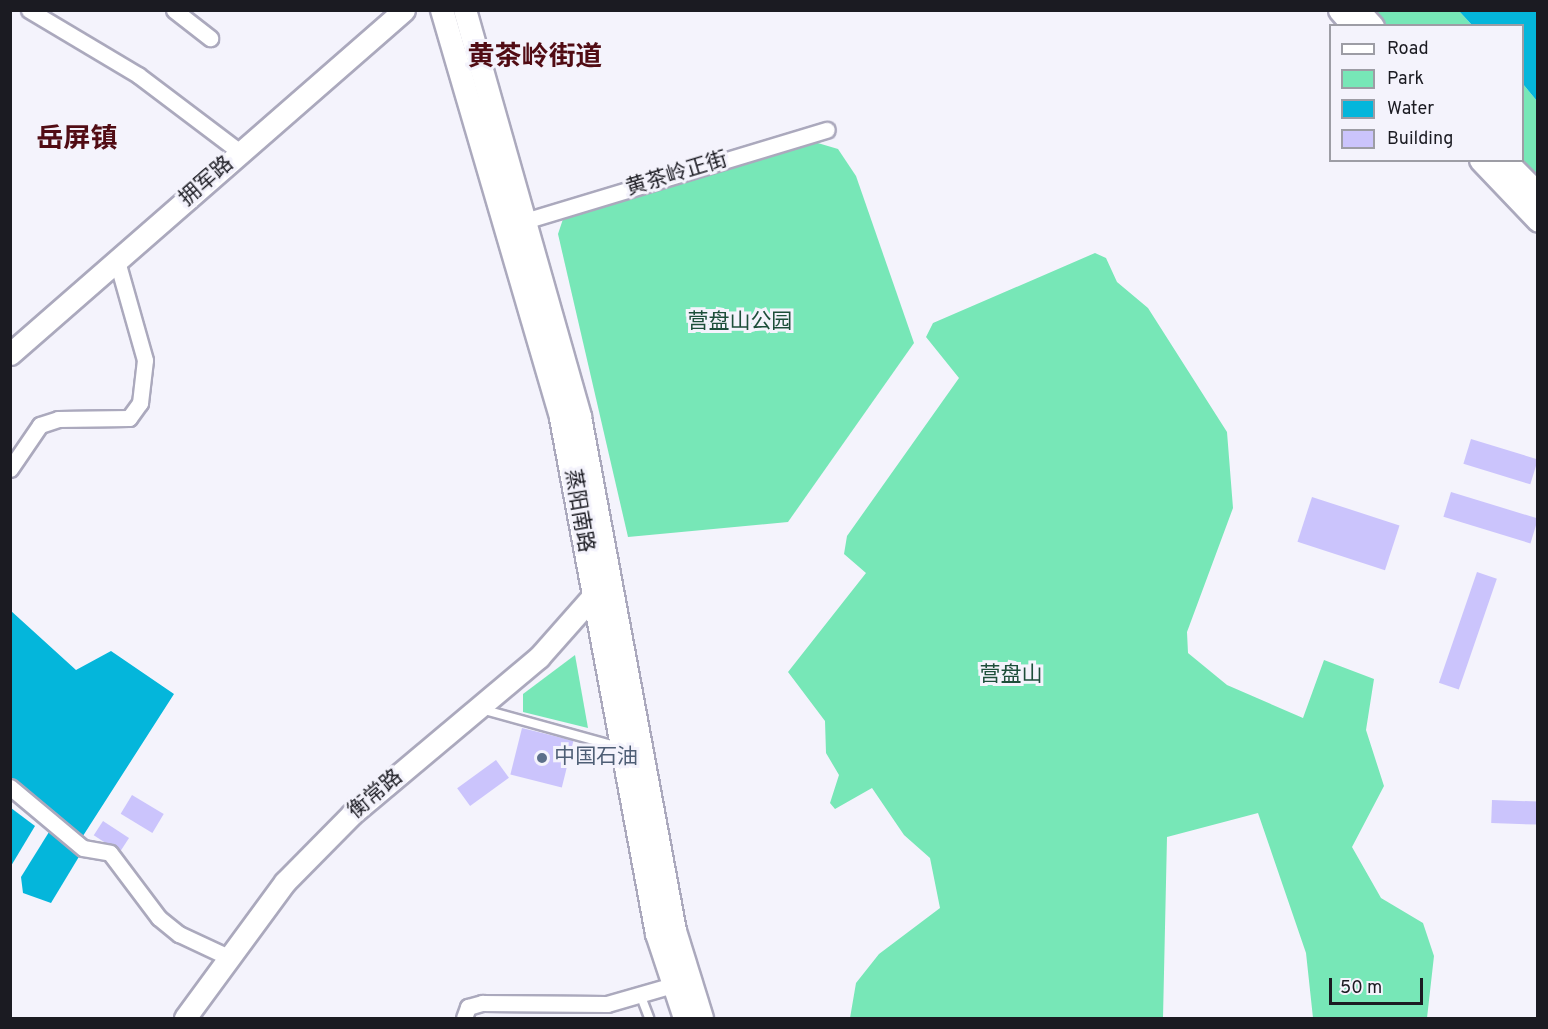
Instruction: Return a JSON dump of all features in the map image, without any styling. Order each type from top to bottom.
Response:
[{"type":"main road","name":"蒸阳南路","points":[[442,10],[561,418],[657,934],[685,1018]]},
{"type":"main road","name":"蒸阳南路","points":[[465,10],[528,220],[580,417],[675,931],[702,1018]]},
{"type":"street","points":[[174,10],[210,38]]},
{"type":"street","name":"拥军路","points":[[10,354],[404,10]]},
{"type":"street","points":[[1339,10],[1351,24]]},
{"type":"street","points":[[1358,10],[1371,24]]},
{"type":"street","points":[[30,11],[138,75],[241,153]]},
{"type":"street","name":"黄茶岭正街","points":[[528,220],[827,130]]},
{"type":"street","points":[[1482,162],[1538,221]]},
{"type":"street","points":[[1507,162],[1538,193]]},
{"type":"street","points":[[10,470],[40,425],[58,419],[129,418],[140,404],[145,360],[117,261]]},
{"type":"street","name":"衡常路","points":[[185,1018],[285,882],[352,814],[539,657],[593,596]]},
{"type":"street","points":[[10,787],[83,848],[110,853],[159,918],[179,934],[228,957]]},
{"type":"street","points":[[464,1018],[468,1007],[482,1003],[607,1004],[673,985]]},
{"type":"lane","points":[[479,709],[621,748]]},
{"type":"lane","points":[[640,994],[649,1018]]},
{"type":"green space","points":[[1365,11],[1459,11],[1471,24],[1379,24]]},
{"type":"green space","points":[[1524,85],[1537,101],[1537,187],[1513,162],[1524,162]]},
{"type":"green space","name":"营盘山公园","points":[[811,141],[838,149],[856,176],[914,343],[788,522],[628,537],[558,234],[564,216]]},
{"type":"green space","name":"营盘山","points":[[1095,253],[1106,258],[1117,282],[1148,308],[1227,432],[1233,508],[1187,632],[1188,653],[1227,685],[1303,718],[1324,660],[1374,679],[1366,730],[1384,786],[1352,847],[1381,898],[1423,923],[1434,956],[1427,1018],[1313,1018],[1306,953],[1258,813],[1167,837],[1163,1018],[850,1018],[856,983],[879,954],[940,908],[930,858],[904,835],[872,788],[835,809],[830,803],[839,775],[826,753],[825,721],[788,672],[866,573],[844,554],[847,536],[959,378],[926,337],[933,323]]},
{"type":"green space","points":[[575,655],[588,728],[523,712],[523,694]]},
{"type":"water","points":[[1459,11],[1537,11],[1537,101],[1524,85],[1524,24],[1471,24]]},
{"type":"water","points":[[10,610],[76,670],[111,651],[174,694],[81,839],[11,780]]},
{"type":"water","points":[[11,808],[35,826],[11,866]]},
{"type":"water","points":[[49,832],[80,855],[51,903],[23,893],[21,877]]},
{"type":"building","points":[[1471,439],[1538,459],[1530,484],[1463,464]]},
{"type":"building","points":[[1451,492],[1538,519],[1530,543],[1443,517]]},
{"type":"building","points":[[1312,497],[1399,525],[1385,570],[1297,542]]},
{"type":"building","points":[[1477,572],[1497,579],[1459,689],[1439,683]]},
{"type":"building","name":"中国石油","points":[[522,728],[573,741],[562,787],[510,775]]},
{"type":"building","points":[[496,760],[509,778],[470,806],[457,788]]},
{"type":"building","points":[[132,795],[164,814],[152,833],[121,814]]},
{"type":"building","points":[[1492,800],[1538,802],[1537,825],[1491,823]]},
{"type":"building","points":[[103,821],[129,838],[120,852],[94,835]]},
{"type":"place","name":"中国石油","points":[[542,758]]},
{"type":"district","name":"黄茶岭街道","points":[[535,59]]},
{"type":"district","name":"岳屏镇","points":[[77,141]]}]
